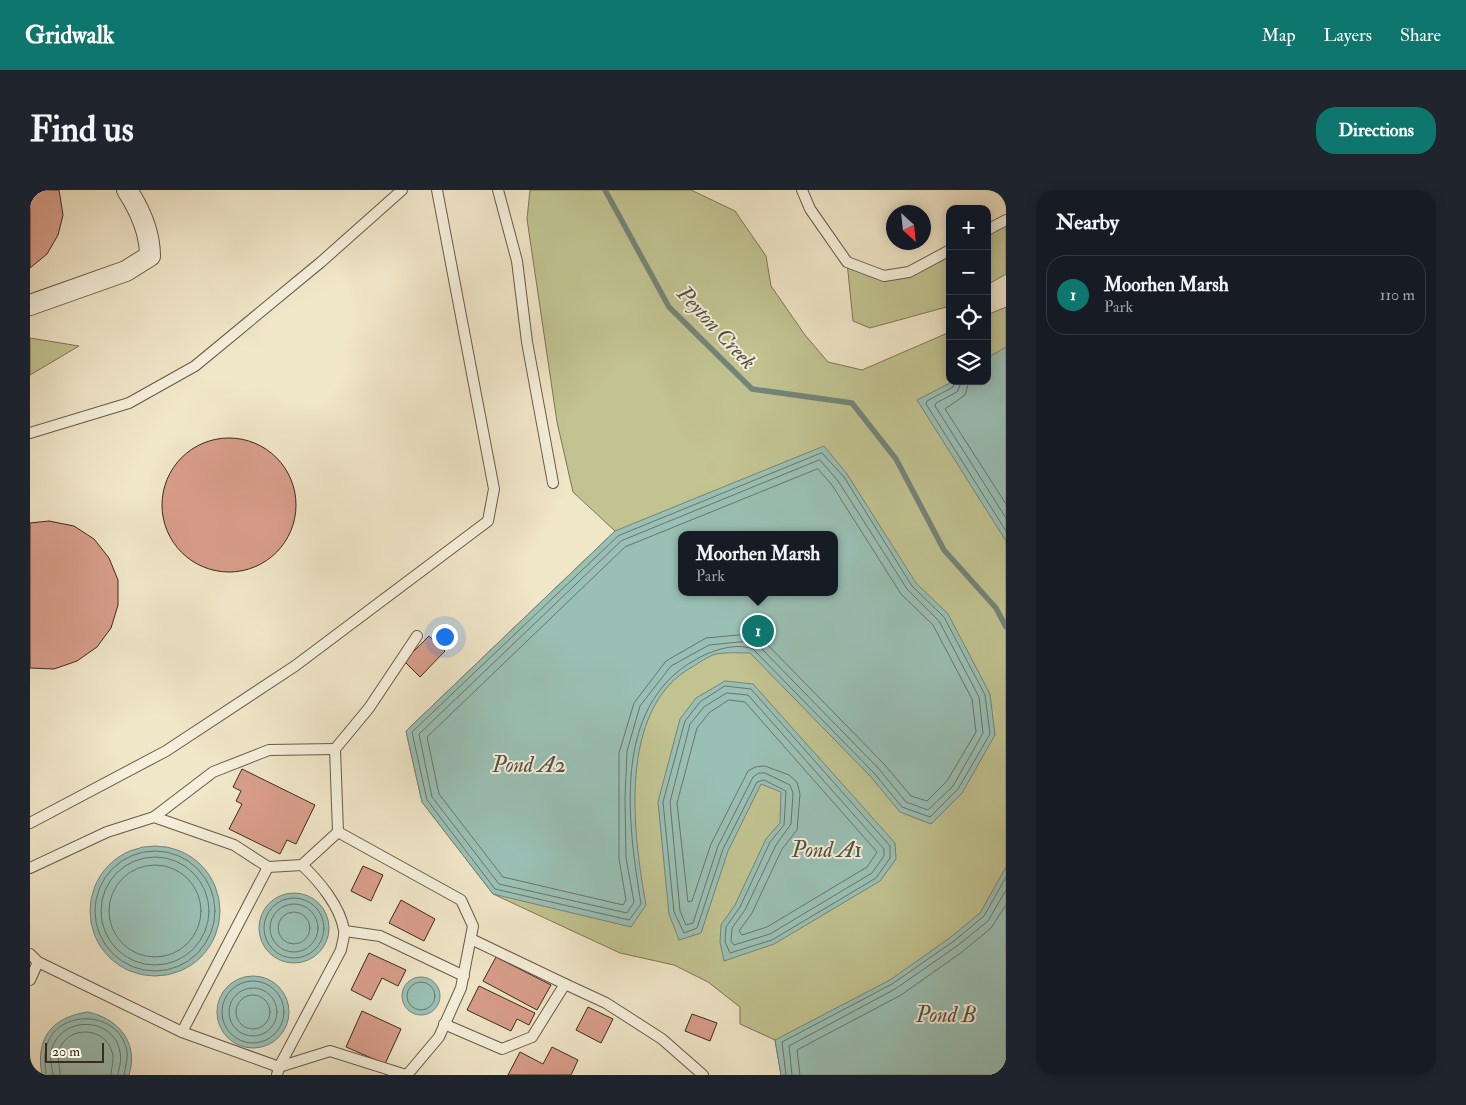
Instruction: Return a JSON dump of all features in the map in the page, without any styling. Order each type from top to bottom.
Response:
[{"type":"street","points":[[30,305],[126,270],[150,256],[150,242],[137,205],[127,190]]},
{"type":"lane","points":[[30,433],[130,403],[196,366],[402,190]]},
{"type":"lane","points":[[30,823],[166,751],[295,666],[488,520],[494,489],[437,190]]},
{"type":"lane","points":[[498,190],[517,261],[527,342],[552,483]]},
{"type":"lane","points":[[802,190],[810,209],[847,262],[884,276],[909,272],[946,252]]},
{"type":"lane","points":[[991,228],[1006,220]]},
{"type":"lane","points":[[338,832],[334,749],[368,708],[416,636]]},
{"type":"lane","points":[[30,868],[106,832],[154,817],[213,772],[269,750],[334,749]]},
{"type":"lane","points":[[154,817],[234,845],[268,867],[302,865],[338,832]]},
{"type":"lane","points":[[30,954],[38,962],[182,1032],[278,1071],[330,1051],[406,1075],[439,1037],[461,988],[473,926],[461,900],[338,832]]},
{"type":"lane","points":[[278,1071],[341,950],[345,931],[322,883],[302,865]]},
{"type":"lane","points":[[182,1032],[268,867]]},
{"type":"lane","points":[[345,931],[380,936],[464,976]]},
{"type":"lane","points":[[471,939],[606,1003],[662,1039],[703,1075]]},
{"type":"lane","points":[[30,980],[38,962]]},
{"type":"lane","points":[[444,1024],[502,1049],[532,1037],[565,984]]},
{"type":"green space","points":[[530,190],[691,190],[735,211],[766,256],[771,286],[805,335],[828,362],[862,370],[946,334],[946,385],[991,385],[991,313],[1006,307],[1006,1075],[781,1075],[775,1040],[740,1024],[740,1007],[708,982],[674,965],[620,953],[493,894],[422,802],[406,731],[615,531],[573,492],[557,422],[527,219]]},
{"type":"green space","points":[[1006,220],[1006,274],[991,283],[991,250],[991,228]]},
{"type":"green space","points":[[946,252],[946,307],[870,328],[853,321],[847,262],[884,275],[909,272]]},
{"type":"green space","points":[[30,338],[79,346],[30,375]]},
{"type":"water","points":[[1006,347],[1006,541],[917,400],[946,385],[991,385],[991,356]]},
{"type":"water","name":"Pond A2","points":[[824,446],[847,474],[916,583],[948,614],[990,694],[995,735],[962,793],[931,824],[900,812],[871,777],[750,653],[716,654],[707,658],[668,686],[651,712],[641,742],[636,775],[635,810],[637,844],[646,905],[631,927],[493,894],[422,802],[406,731],[615,531]]},
{"type":"water","name":"Pond A1","points":[[725,681],[753,684],[895,843],[896,859],[880,881],[774,944],[724,961],[720,942],[721,925],[735,905],[766,839],[780,823],[781,792],[761,784],[728,851],[701,933],[679,940],[669,914],[658,802],[680,719],[696,698]]},
{"type":"water","points":[[155,846],[168,847],[180,851],[201,865],[215,886],[219,898],[219,924],[215,936],[201,957],[180,971],[168,975],[155,976],[142,975],[130,971],[109,957],[95,936],[91,924],[90,911],[91,898],[95,886],[109,865],[130,851],[142,847]]},
{"type":"water","name":"Pond B","points":[[1006,867],[1006,1075],[781,1075],[775,1040],[890,980],[951,937],[980,913]]},
{"type":"water","points":[[287,893],[301,893],[314,899],[323,908],[329,921],[327,941],[319,953],[301,963],[287,963],[274,957],[265,948],[259,935],[259,921],[265,908],[274,899]]},
{"type":"water","points":[[253,976],[273,982],[283,992],[289,1012],[283,1032],[273,1042],[253,1048],[233,1042],[223,1032],[217,1012],[223,992],[233,982]]},
{"type":"water","points":[[421,977],[435,982],[440,996],[435,1010],[421,1015],[407,1010],[402,996],[407,982]]},
{"type":"water","points":[[88,1012],[109,1020],[124,1034],[129,1043],[131,1053],[129,1075],[42,1075],[41,1050],[49,1032],[56,1024],[65,1019]]},
{"type":"building","points":[[30,190],[59,190],[63,215],[58,235],[47,254],[30,268]]},
{"type":"building","points":[[229,438],[254,444],[276,458],[290,480],[296,505],[290,530],[276,552],[254,566],[229,572],[204,566],[182,552],[168,530],[162,505],[168,480],[182,458],[204,444]]},
{"type":"building","points":[[49,521],[74,526],[94,539],[109,558],[118,580],[118,605],[111,628],[97,647],[77,661],[54,669],[30,668],[30,523]]},
{"type":"building","points":[[429,636],[445,651],[420,677],[404,661]]},
{"type":"building","points":[[242,769],[315,805],[296,844],[287,840],[280,854],[229,829],[242,804],[236,801],[241,791],[233,787]]},
{"type":"building","points":[[363,866],[383,875],[371,901],[351,891]]},
{"type":"building","points":[[401,900],[435,919],[424,941],[389,923]]},
{"type":"building","points":[[369,953],[406,970],[398,986],[382,978],[371,1000],[351,990]]},
{"type":"building","points":[[496,957],[551,985],[537,1010],[483,981]]},
{"type":"building","points":[[479,986],[535,1013],[529,1025],[517,1019],[511,1031],[467,1010]]},
{"type":"building","points":[[588,1007],[613,1019],[601,1043],[576,1030]]},
{"type":"building","points":[[362,1011],[401,1029],[385,1064],[346,1047]]},
{"type":"building","points":[[692,1014],[717,1023],[710,1041],[685,1031]]},
{"type":"building","points":[[552,1047],[578,1060],[571,1075],[508,1075],[520,1052],[543,1064]]},
{"type":"waterway","name":"Peyton Creek","points":[[605,190],[669,307],[752,389],[852,403],[896,459],[944,550],[996,608],[1006,627]]},
{"type":"place","name":"Moorhen Marsh","points":[[758,631]]}]
